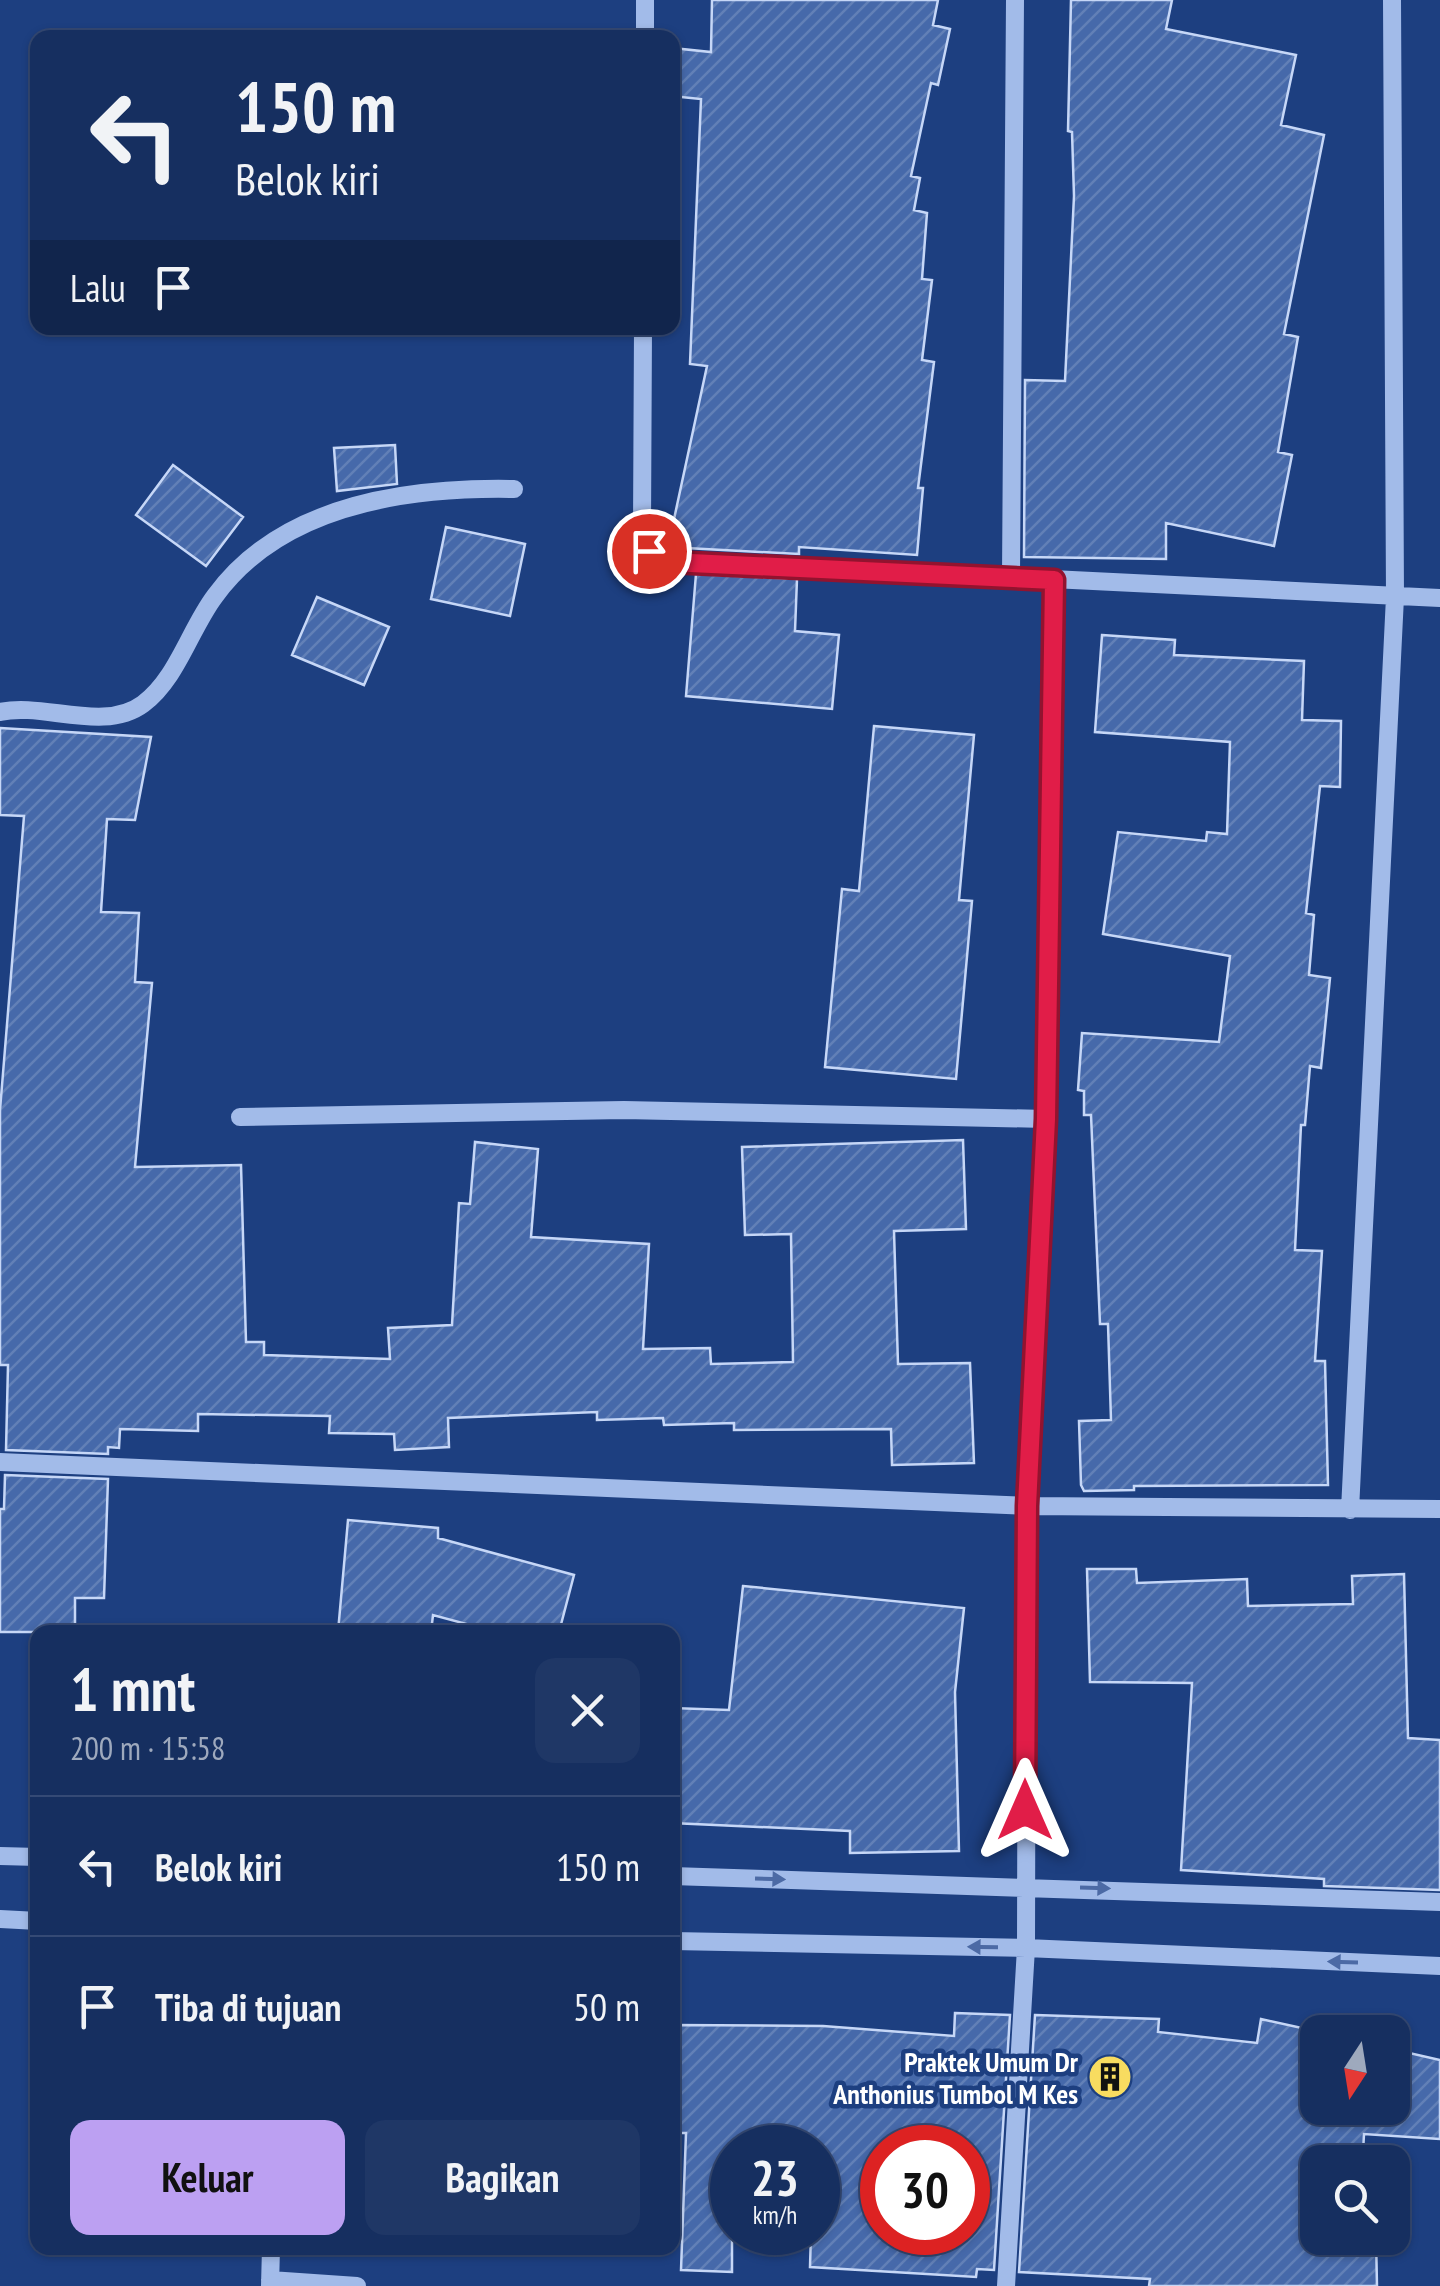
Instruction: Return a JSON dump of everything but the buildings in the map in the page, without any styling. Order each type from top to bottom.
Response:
[{"type":"street","points":[[645,30],[646,0]]},
{"type":"street","points":[[1011,576],[1015,0]]},
{"type":"street","points":[[1350,1510],[1395,598],[1392,0]]},
{"type":"street","points":[[644,335],[642,526],[649,551],[658,558],[1440,598]]},
{"type":"street","points":[[0,712],[120,715],[142,705],[166,679],[218,592],[282,536],[332,511],[446,488],[514,489]]},
{"type":"street","points":[[1006,2286],[1026,1948],[1027,1506],[1046,1119],[1054,580]]},
{"type":"street","points":[[240,1117],[624,1110],[1046,1119]]},
{"type":"street","points":[[0,1462],[1027,1506],[1440,1508]]},
{"type":"street","points":[[0,1856],[30,1857]]},
{"type":"street","points":[[680,1876],[1440,1902]]},
{"type":"street","points":[[0,1919],[30,1921]]},
{"type":"street","points":[[680,1942],[1026,1948],[1440,1966]]},
{"type":"street","points":[[271,2255],[270,2283],[357,2286]]},
{"type":"place","name":"Praktek Umum Dr Anthonius Tumbol M Kes","points":[[1110,2077]]},
{"type":"route","points":[[649,551],[670,562],[1054,580],[1046,1119],[1027,1506],[1025,1810]]}]
